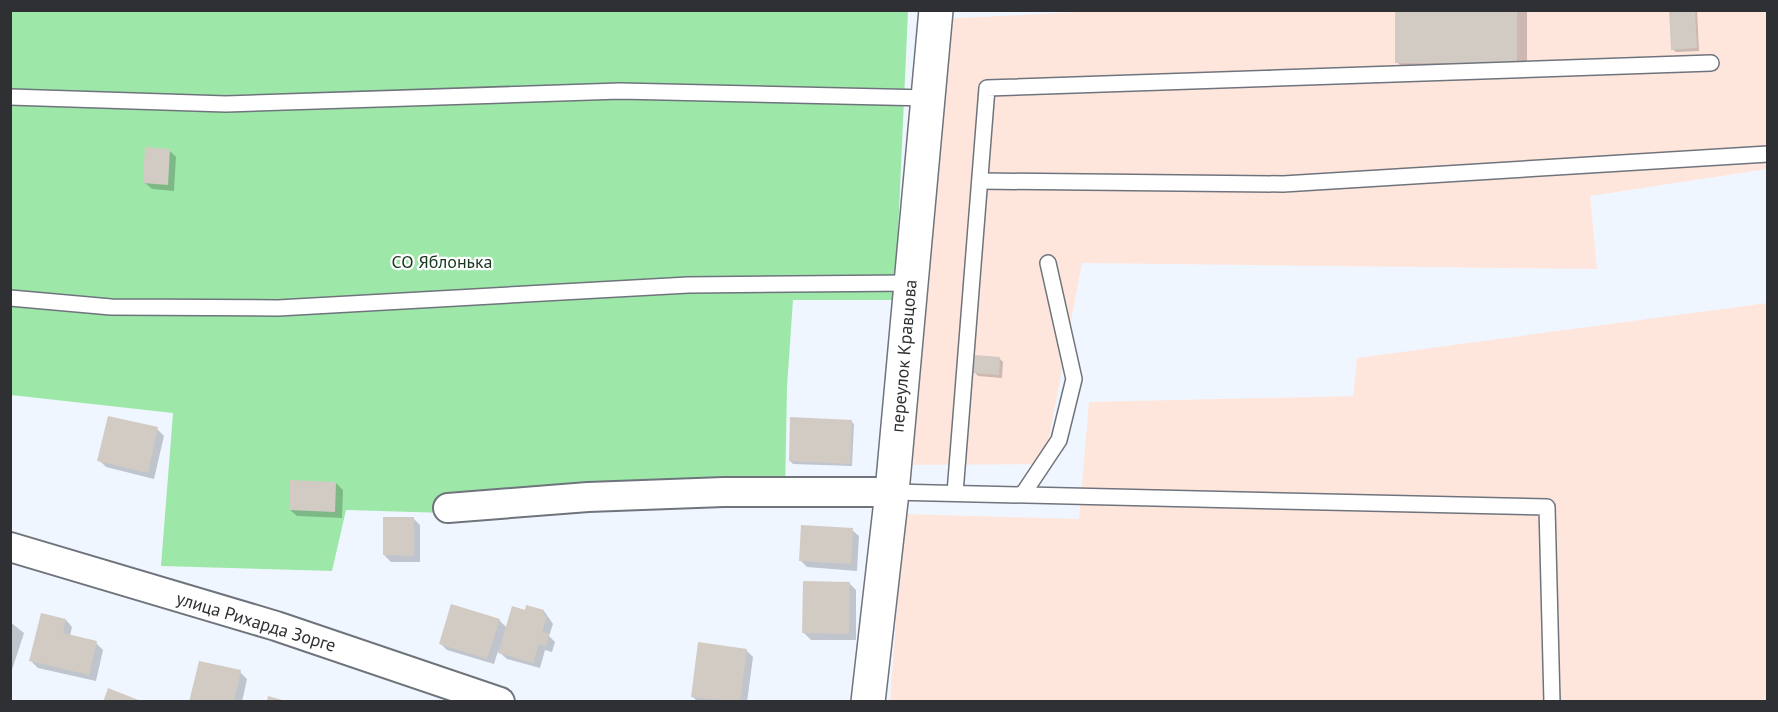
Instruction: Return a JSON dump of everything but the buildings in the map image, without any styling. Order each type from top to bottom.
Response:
[{"type":"street","name":"переулок Кравцова","points":[[868,702],[892,492],[936,10]]},
{"type":"street","points":[[448,508],[599,496],[724,492],[892,492]]},
{"type":"street","name":"улица Рихарда Зорге","points":[[10,547],[276,626],[500,702]]},
{"type":"lane","points":[[955,493],[987,88],[1711,63]]},
{"type":"lane","points":[[10,97],[226,104],[620,91],[929,98]]},
{"type":"lane","points":[[980,181],[1283,184],[1767,154]]},
{"type":"lane","points":[[1023,494],[1059,440],[1074,378],[1048,263]]},
{"type":"lane","points":[[10,298],[111,307],[278,308],[688,285],[910,283]]},
{"type":"lane","points":[[892,492],[1547,507],[1552,702]]},
{"type":"shaded area","points":[[1115,10],[1767,11],[1767,169],[1590,196],[1597,269],[1082,263],[1044,464],[902,465],[942,19]]},
{"type":"shaded area","points":[[1767,303],[1767,701],[890,702],[904,514],[1079,519],[1089,402],[1353,396],[1357,358]]},
{"type":"green space","name":"СО Яблонька","points":[[11,11],[908,11],[895,300],[793,300],[787,387],[785,495],[447,513],[346,510],[332,571],[161,566],[173,413],[11,395]]}]
